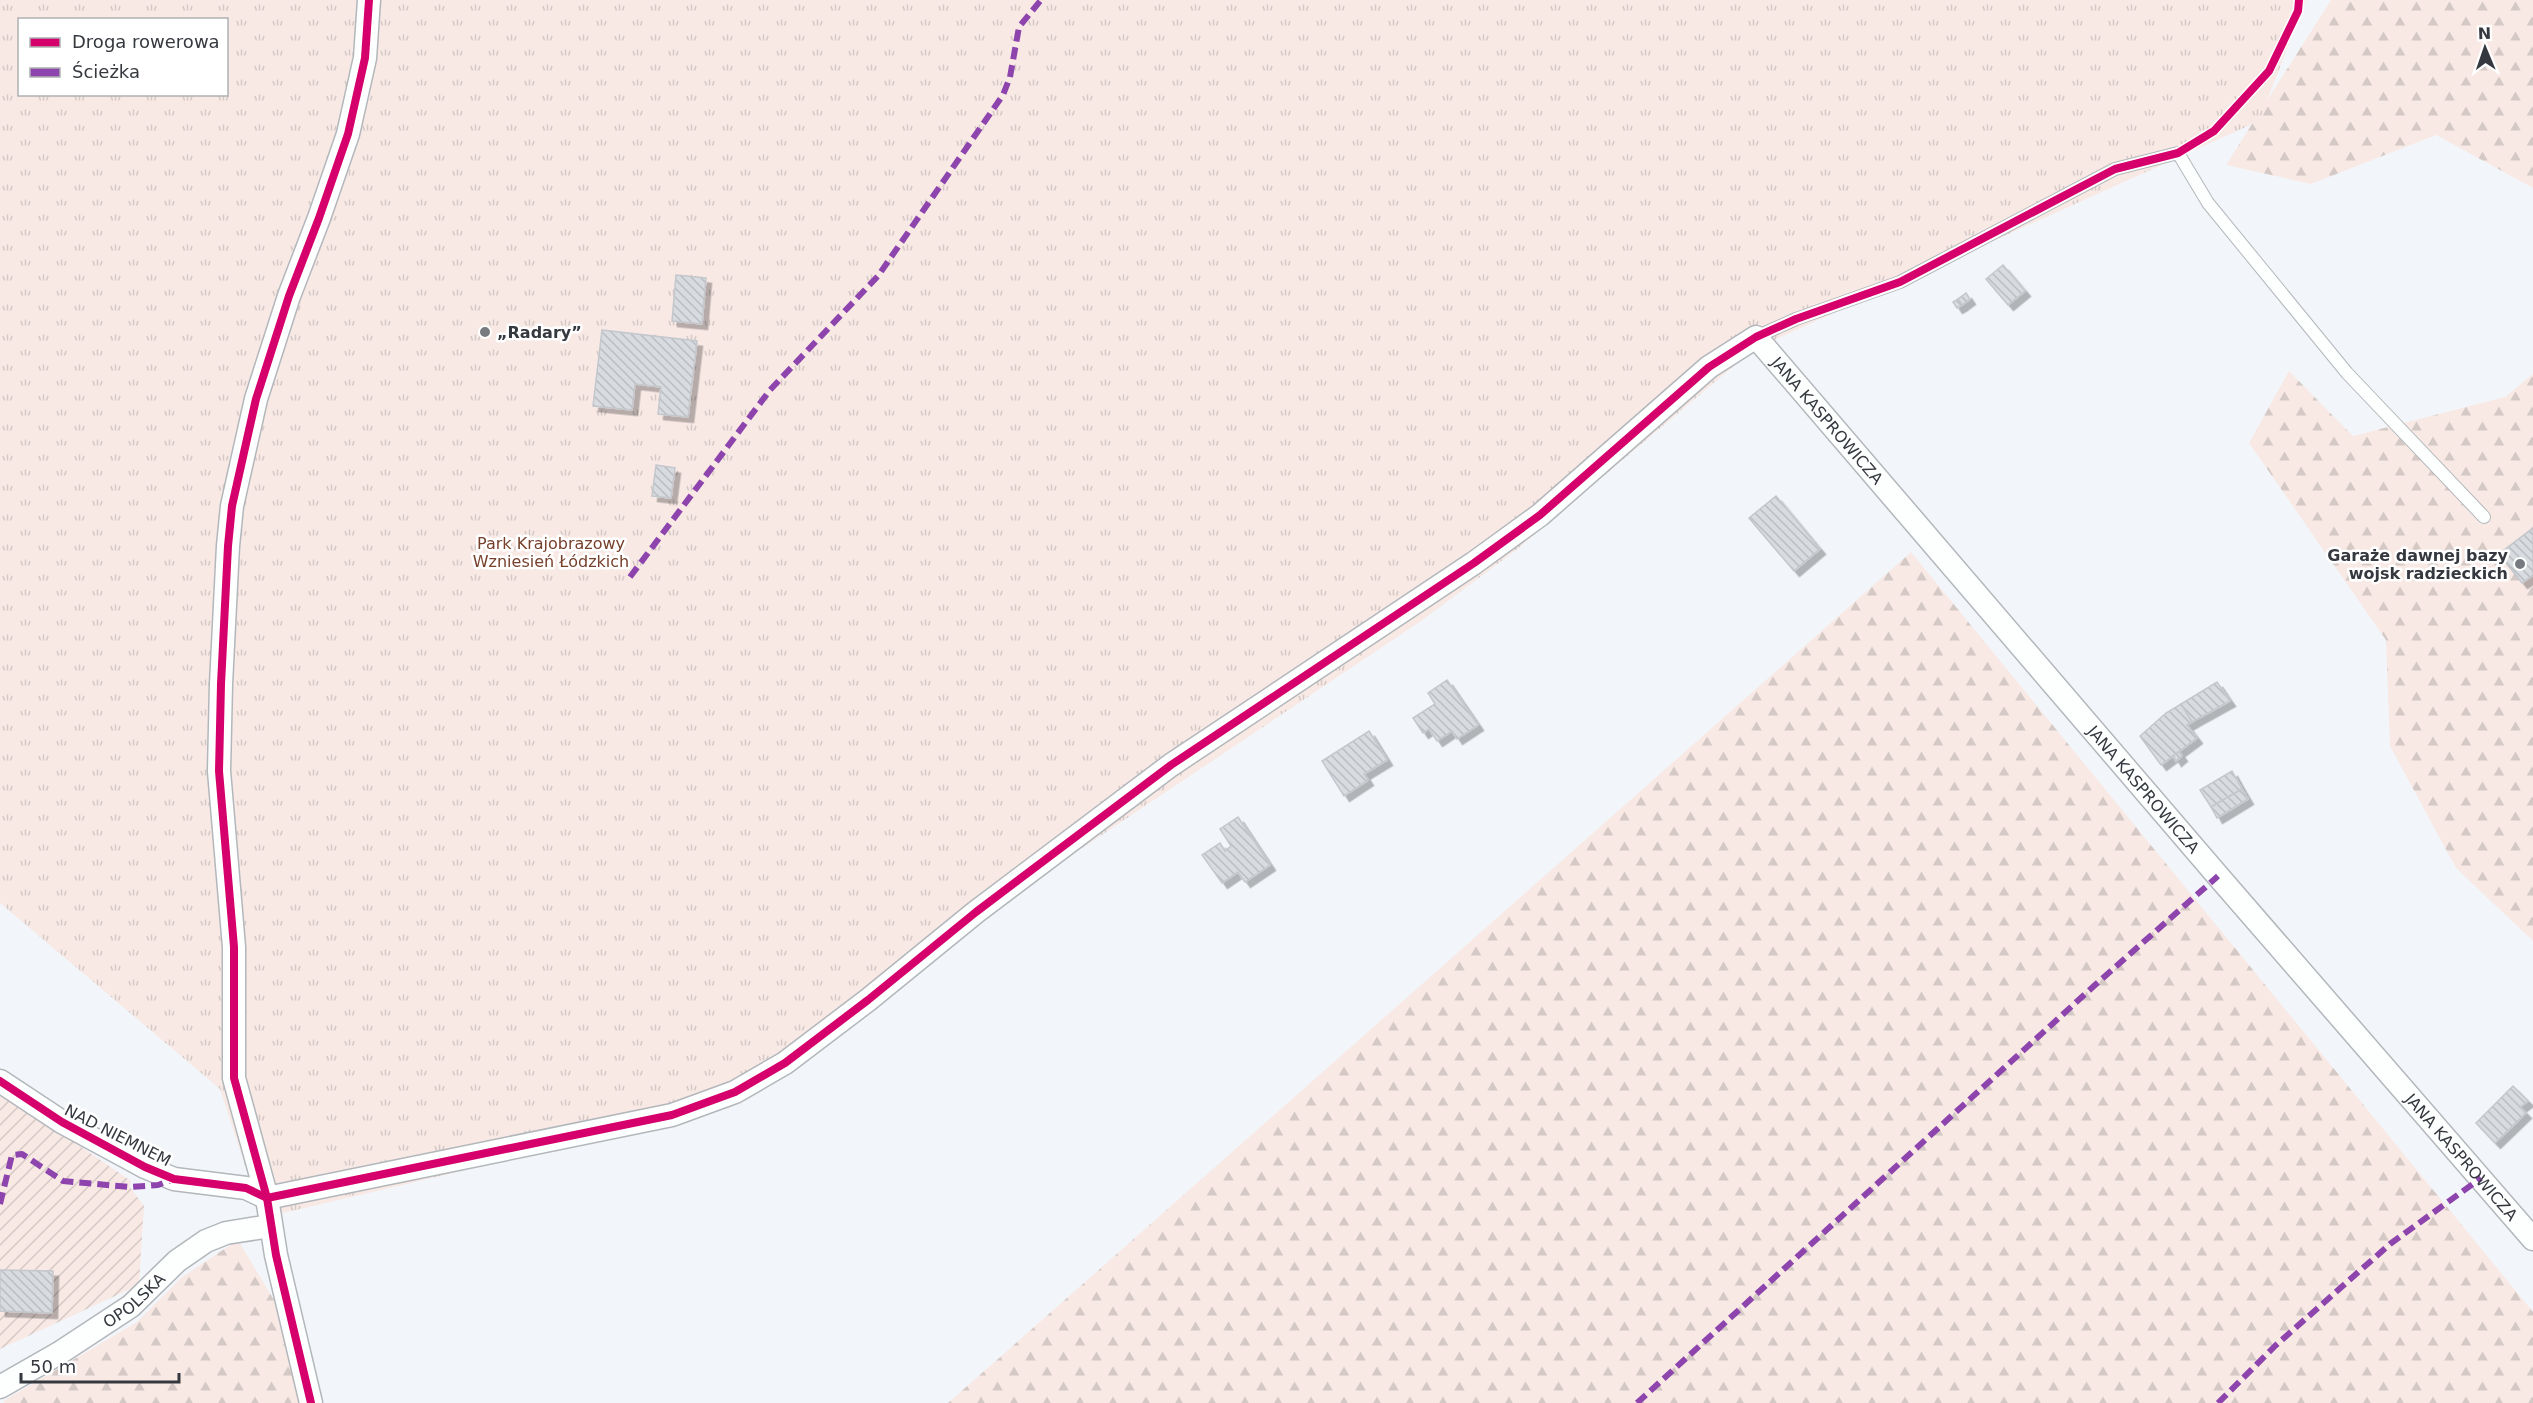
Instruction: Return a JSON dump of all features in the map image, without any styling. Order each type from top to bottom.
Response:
[{"type":"street","points":[[311,1403],[270,1226],[267,1198],[236,1087],[232,1054],[234,947],[219,771],[228,546],[232,506],[256,399],[289,296],[348,134],[365,58],[369,0]]},
{"type":"street","points":[[267,1198],[672,1115],[735,1092],[784,1063],[868,1000],[976,912],[1171,765],[1474,563],[1540,515],[1708,367],[1756,336]]},
{"type":"street","name":"JANA KASPROWICZA","points":[[1756,336],[2226,885],[2533,1239]]},
{"type":"street","name":"NAD NIEMNEM","points":[[0,1081],[62,1122],[145,1167],[174,1179],[246,1188],[267,1198]]},
{"type":"street","name":"OPOLSKA","points":[[0,1387],[61,1352],[131,1306],[177,1261],[206,1241],[226,1233],[270,1226]]},
{"type":"lane","points":[[1756,336],[1899,282],[2115,170],[2178,153],[2208,203],[2347,373],[2484,517]]},
{"type":"green space","name":"Park Krajobrazowy Wzniesień Łódzkich","points":[[0,0],[2306,0],[2259,121],[1754,349],[1515,551],[1421,621],[1005,900],[730,1108],[262,1218],[220,1089],[0,903]]},
{"type":"green space","points":[[2331,0],[2533,0],[2533,188],[2436,135],[2311,184],[2226,165]]},
{"type":"green space","points":[[2289,371],[2353,436],[2505,397],[2533,374],[2533,941],[2456,868],[2390,746],[2386,640],[2249,443]]},
{"type":"green space","points":[[1911,552],[2533,1312],[2533,1403],[948,1403]]},
{"type":"green space","points":[[0,1091],[131,1181],[130,1187],[144,1206],[139,1285],[0,1349]]},
{"type":"green space","points":[[238,1240],[280,1310],[301,1403],[4,1403],[5,1400],[137,1322],[182,1277]]},
{"type":"building","points":[[2003,265],[2025,291],[2008,305],[1986,279]]},
{"type":"building","points":[[676,275],[706,278],[702,324],[672,321]]},
{"type":"building","points":[[1966,293],[1970,299],[1962,305],[1958,299]]},
{"type":"building","points":[[1958,299],[1962,305],[1957,308],[1953,302]]},
{"type":"building","points":[[602,330],[697,341],[688,417],[658,414],[661,387],[635,384],[632,410],[593,406]]},
{"type":"building","points":[[656,465],[675,468],[671,498],[652,496]]},
{"type":"building","points":[[1776,496],[1820,549],[1794,571],[1749,518]]},
{"type":"building","name":"Garaże dawnej bazy wojsk radzieckich","points":[[2533,528],[2533,575],[2522,583],[2499,554]]},
{"type":"building","points":[[1447,680],[1478,725],[1457,739],[1452,731],[1437,741],[1429,729],[1423,733],[1413,718],[1435,704],[1428,693]]},
{"type":"building","points":[[2217,682],[2230,701],[2192,722],[2181,704]]},
{"type":"building","points":[[2181,704],[2192,722],[2187,725],[2197,738],[2161,765],[2140,736],[2166,713]]},
{"type":"building","points":[[1369,731],[1387,760],[1364,774],[1368,780],[1344,796],[1322,761]]},
{"type":"building","points":[[2179,752],[2182,756],[2176,761],[2173,756]]},
{"type":"building","points":[[2232,771],[2242,789],[2211,807],[2200,790]]},
{"type":"building","points":[[2242,789],[2248,799],[2217,818],[2211,807]]},
{"type":"building","points":[[1238,817],[1270,865],[1245,882],[1238,872],[1222,883],[1202,855],[1220,843],[1225,851],[1231,846],[1220,829]]},
{"type":"building","points":[[2513,1086],[2528,1101],[2520,1107],[2506,1093]]},
{"type":"building","points":[[2506,1093],[2526,1113],[2495,1143],[2476,1123]]},
{"type":"building","points":[[0,1270],[53,1271],[52,1313],[0,1311]]},
{"type":"marked path","points":[[630,577],[770,390],[878,276],[1003,95],[1010,77],[1019,27],[1041,0]]},
{"type":"marked path","points":[[1637,1403],[2095,985],[2218,876]]},
{"type":"marked path","points":[[0,1204],[12,1155],[22,1154],[63,1181],[130,1187],[158,1185],[174,1179]]},
{"type":"marked path","points":[[2218,1403],[2275,1346],[2390,1244],[2481,1178]]},
{"type":"cycle path","points":[[311,1403],[276,1255],[267,1198],[234,1078],[234,947],[219,771],[221,684],[232,506],[256,399],[289,296],[348,134],[365,58],[369,0]]},
{"type":"cycle path","points":[[267,1198],[672,1115],[735,1092],[785,1063],[868,1000],[976,912],[1171,765],[1474,563],[1540,515],[1709,367],[1756,337],[1796,319],[1900,282],[2115,169],[2178,153],[2214,131],[2269,71],[2298,11],[2299,0]]},
{"type":"cycle path","points":[[0,1081],[62,1122],[145,1167],[174,1179],[246,1188],[267,1198]]},
{"type":"place","name":"„Radary”","points":[[485,332]]},
{"type":"place","name":"Garaże dawnej bazy wojsk radzieckich","points":[[2520,564]]}]
